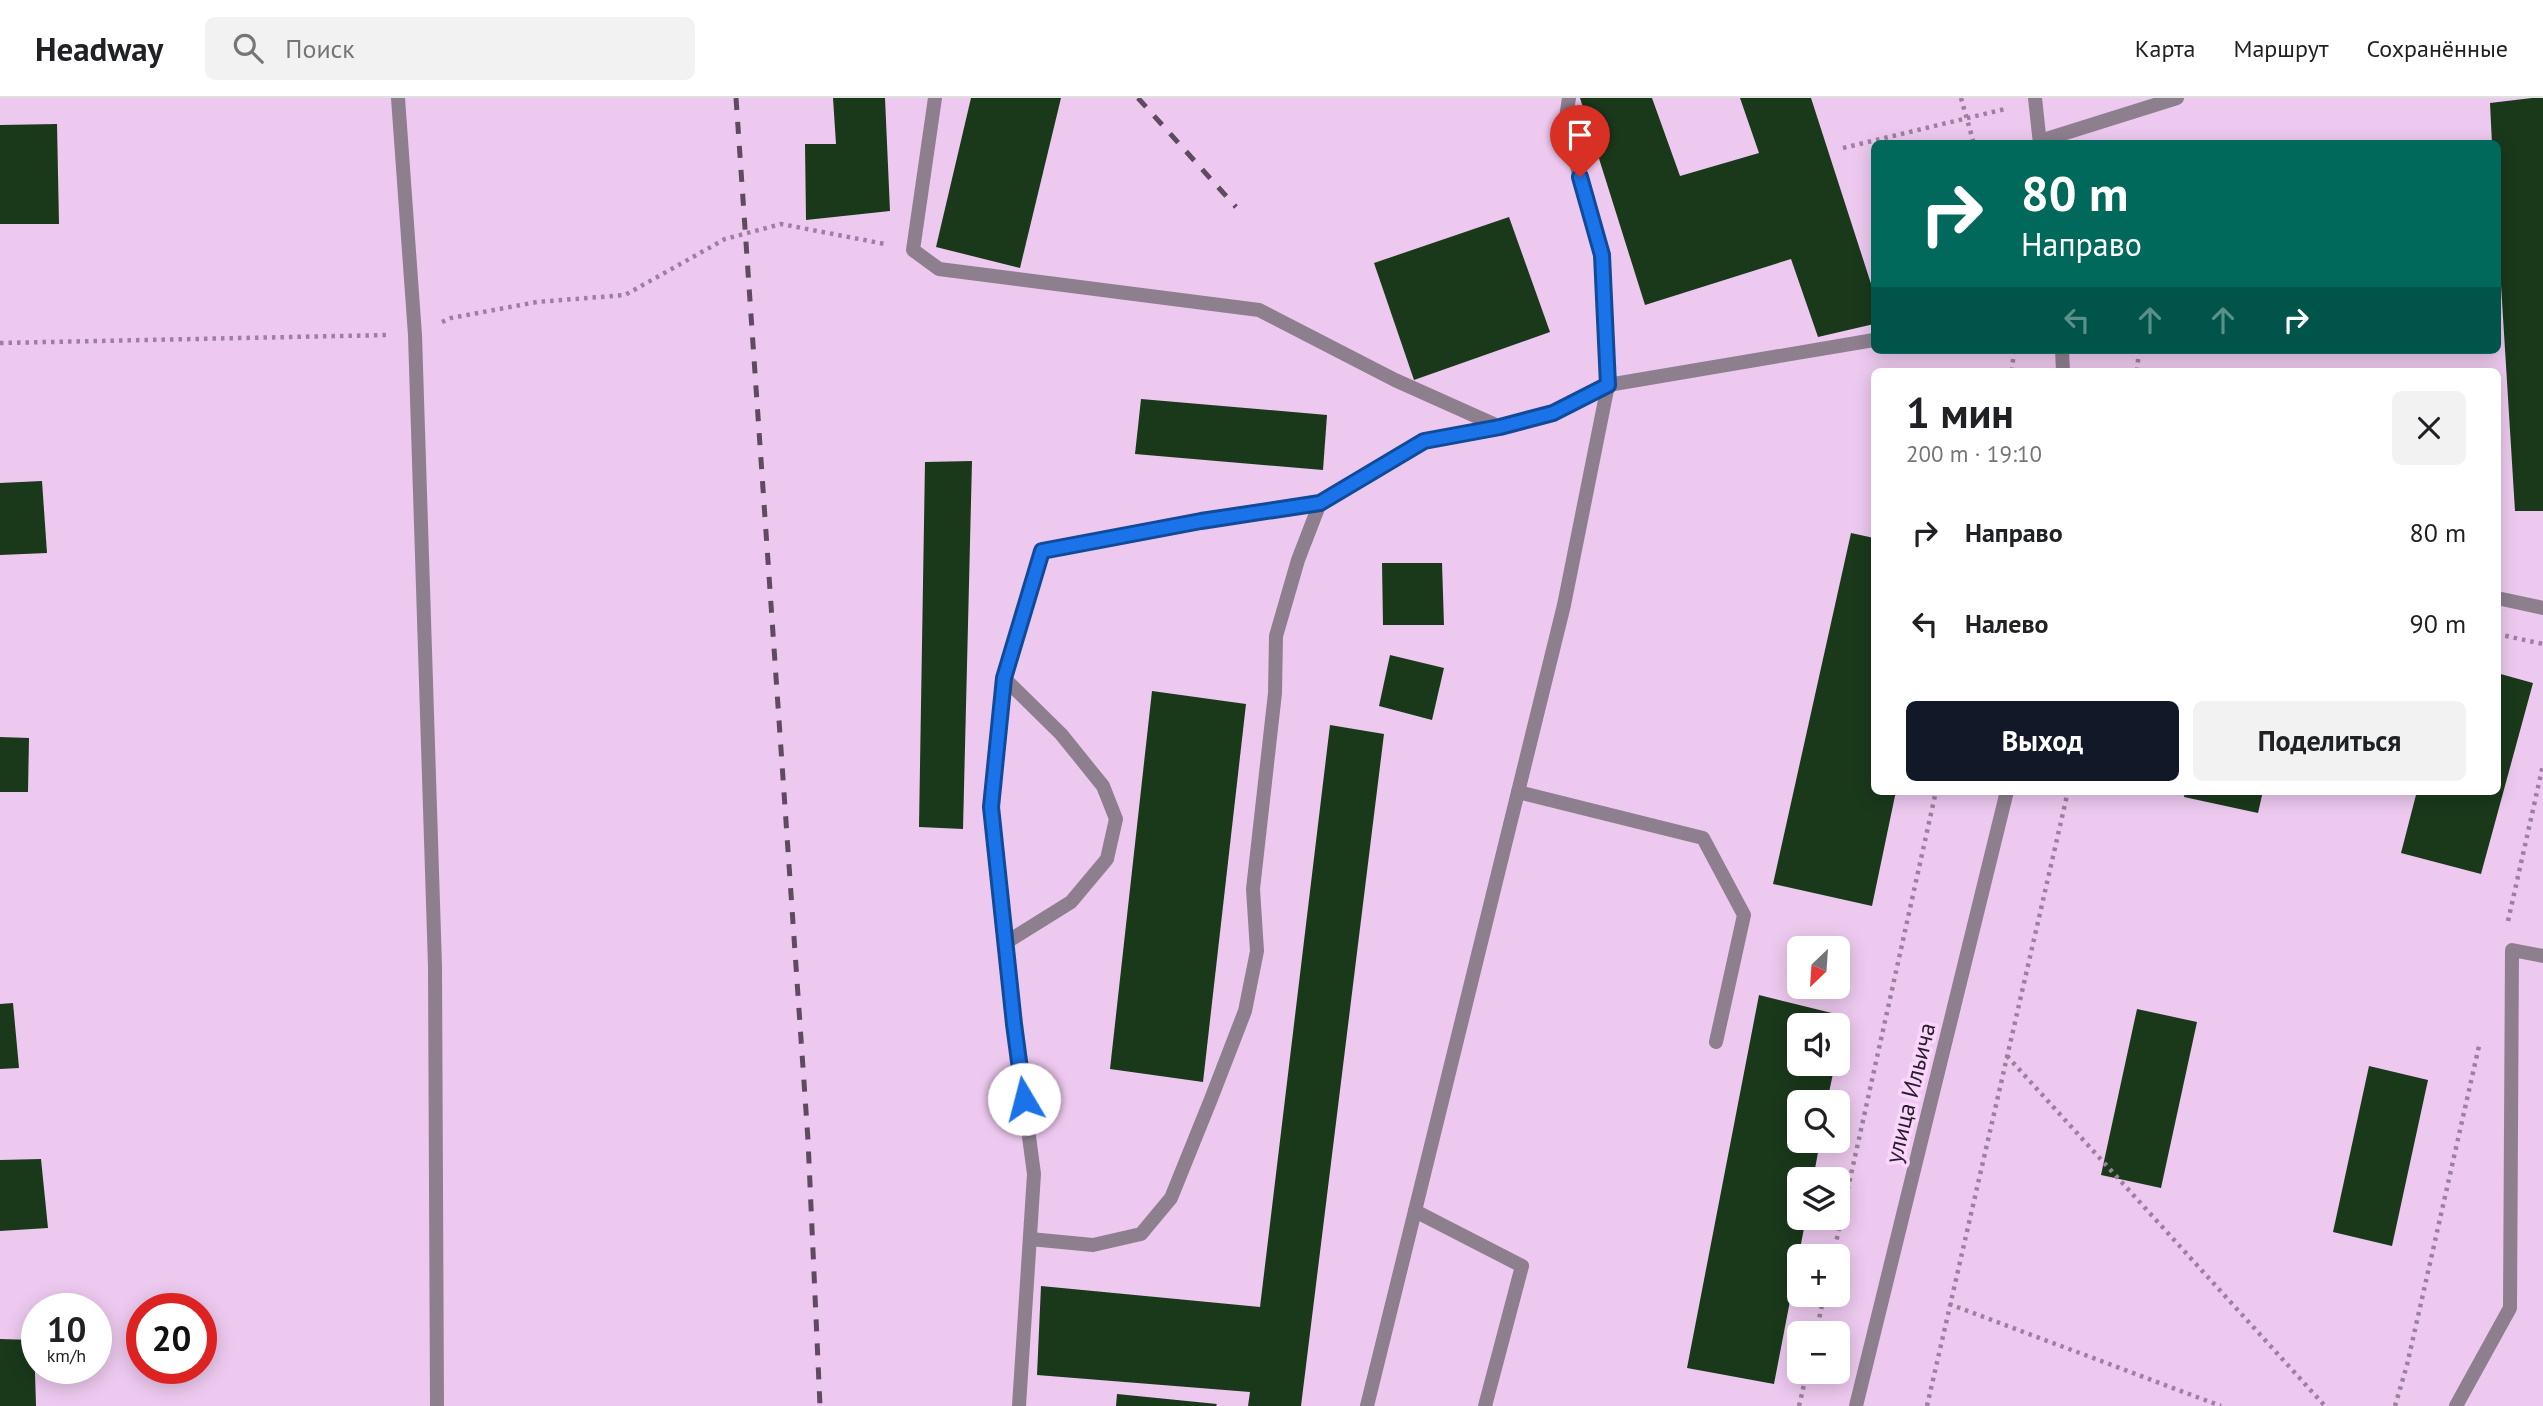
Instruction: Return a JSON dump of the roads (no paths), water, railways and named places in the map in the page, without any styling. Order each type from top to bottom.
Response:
[{"type":"street","points":[[398,98],[415,335],[435,966],[437,1406]]},
{"type":"street","points":[[935,98],[913,250],[939,269],[1259,310],[1395,380],[1500,427]]},
{"type":"street","points":[[1367,1406],[1564,605],[1608,385],[1602,255],[1565,124],[1569,98]]},
{"type":"street","points":[[2046,140],[2177,98]]},
{"type":"street","points":[[2035,99],[2040,140]]},
{"type":"street","points":[[1019,1406],[1034,1174],[1014,1024],[991,807],[1004,678],[1042,551],[1201,521],[1320,503],[1424,441],[1500,427],[1553,413],[1608,385],[1871,341]]},
{"type":"street","points":[[1030,1239],[1093,1245],[1141,1234],[1171,1198],[1211,1099],[1245,1011],[1257,951],[1253,889],[1275,693],[1276,636],[1298,560],[1320,503]]},
{"type":"street","points":[[2501,599],[2543,608]]},
{"type":"street","points":[[1004,678],[1061,734],[1103,786],[1116,819],[1107,859],[1071,902],[1005,943]]},
{"type":"street","points":[[1518,792],[1703,838],[1744,915],[1716,1042]]},
{"type":"street","name":"улица Ильича","points":[[1856,1406],[2006,795]]},
{"type":"street","points":[[2456,1406],[2510,1308],[2512,950],[2543,956]]},
{"type":"street","points":[[1415,1211],[1522,1266],[1485,1406]]},
{"type":"railway","points":[[736,98],[808,1140],[820,1406]]},
{"type":"railway","points":[[1138,98],[1236,207]]}]
